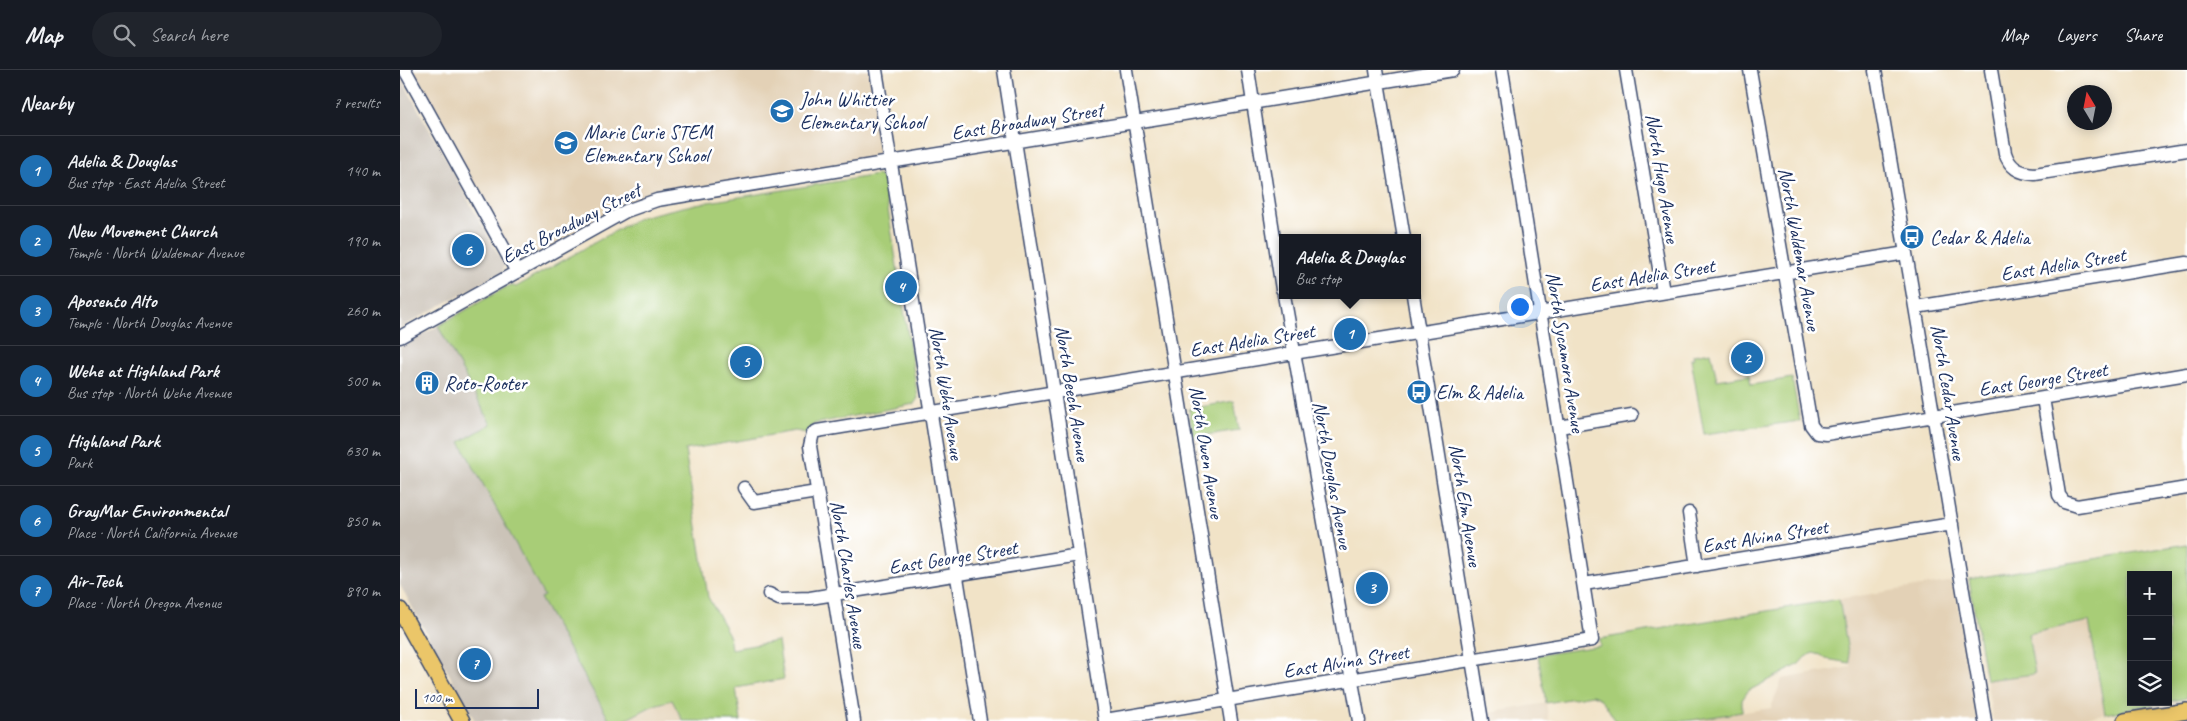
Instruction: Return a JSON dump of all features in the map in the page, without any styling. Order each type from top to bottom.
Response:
[{"type":"main road","points":[[400,610],[462,721]]},
{"type":"main road","points":[[2125,721],[2187,711]]},
{"type":"street","points":[[406,70],[517,272]]},
{"type":"street","name":"North Wehe Avenue","points":[[876,70],[980,721]]},
{"type":"street","name":"North Beech Avenue","points":[[1004,70],[1105,720]]},
{"type":"street","name":"North Owen Avenue","points":[[1126,70],[1231,721]]},
{"type":"street","points":[[1248,70],[1279,270]]},
{"type":"street","name":"East Broadway Street","points":[[400,337],[626,211],[657,200],[1253,103],[1377,76],[1453,70]]},
{"type":"street","name":"North Sycamore Avenue","points":[[1502,70],[1592,640]]},
{"type":"street","name":"North Hugo Avenue","points":[[1626,70],[1663,292]]},
{"type":"street","name":"North Waldemar Avenue","points":[[1750,70],[1811,425],[1817,433]]},
{"type":"street","name":"North Cedar Avenue","points":[[1875,70],[1985,721]]},
{"type":"street","points":[[1990,70],[2005,153],[2010,164],[2020,172],[2034,174],[2187,150]]},
{"type":"street","points":[[1377,76],[1403,234]]},
{"type":"street","name":"East Adelia Street","points":[[813,433],[823,429],[1906,253]]},
{"type":"street","name":"East Adelia Street","points":[[1916,307],[2187,263]]},
{"type":"street","name":"North Douglas Avenue","points":[[1285,299],[1359,721]]},
{"type":"street","name":"North Elm Avenue","points":[[1414,299],[1482,721]]},
{"type":"street","name":"East George Street","points":[[1817,433],[1826,434],[2187,374]]},
{"type":"street","points":[[2043,398],[2059,495],[2064,502],[2077,506],[2187,488]]},
{"type":"street","points":[[1559,428],[1632,415]]},
{"type":"street","name":"North Charles Avenue","points":[[813,433],[810,446],[854,721]]},
{"type":"street","points":[[744,488],[754,502],[817,492]]},
{"type":"street","points":[[1689,513],[1697,566]]},
{"type":"street","name":"East Alvina Street","points":[[1584,584],[1952,524]]},
{"type":"street","name":"East George Street","points":[[769,594],[779,599],[793,600],[833,596],[1079,555]]},
{"type":"street","name":"East Alvina Street","points":[[1105,720],[1592,640]]},
{"type":"shaded area","name":"Marie Curie STEM Elementary School","points":[[405,70],[876,70],[891,162],[657,200],[517,272]]},
{"type":"shaded area","points":[[400,76],[504,265],[503,271],[400,328]]},
{"type":"shaded area","points":[[438,326],[491,424],[461,441],[544,597],[541,599],[610,721],[475,721],[400,585],[400,347]]},
{"type":"shaded area","points":[[1954,581],[1977,721],[1686,721],[1771,708],[1782,679],[1851,667],[1839,599]]},
{"type":"shaded area","points":[[2089,621],[2105,714],[2065,721],[1993,721],[1986,680],[2035,674],[2028,634]]},
{"type":"shaded area","points":[[672,700],[683,721],[623,721],[654,705]]},
{"type":"shaded area","points":[[1546,703],[1549,721],[1490,721],[1489,713]]},
{"type":"green space","points":[[877,175],[883,178],[918,398],[914,404],[814,424],[806,433],[795,431],[685,450],[708,597],[729,635],[731,649],[778,641],[784,679],[736,688],[741,721],[683,721],[672,700],[654,705],[623,721],[610,721],[540,598],[544,596],[460,442],[491,424],[438,326],[508,286],[516,287],[640,217],[696,204]]},
{"type":"green space","points":[[1711,352],[1717,380],[1749,375],[1751,385],[1792,378],[1800,421],[1704,434],[1691,359],[1694,358],[1693,355]]},
{"type":"green space","points":[[1234,401],[1239,430],[1193,437],[1189,409]]},
{"type":"green space","points":[[2187,544],[2187,698],[2172,701],[2172,571],[2127,571],[2127,706],[2146,706],[2105,714],[2089,621],[2028,634],[2035,674],[1986,680],[1969,579]]},
{"type":"green space","points":[[1839,599],[1850,663],[1826,659],[1821,655],[1813,653],[1805,657],[1798,665],[1748,691],[1742,700],[1742,712],[1686,721],[1616,721],[1603,702],[1592,695],[1546,703],[1538,655],[1600,646],[1599,639]]},
{"type":"place","name":"John Whittier Elementary School","points":[[782,111]]},
{"type":"place","name":"Marie Curie STEM Elementary School","points":[[566,143]]},
{"type":"place","name":"Cedar & Adelia","points":[[1912,237]]},
{"type":"place","name":"GrayMar Environmental","points":[[468,250]]},
{"type":"place","name":"Wehe at Highland Park","points":[[901,287]]},
{"type":"place","name":"Adelia & Douglas","points":[[1350,334]]},
{"type":"place","name":"New Movement Church","points":[[1747,358]]},
{"type":"place","name":"Highland Park","points":[[746,362]]},
{"type":"place","name":"Roto-Rooter","points":[[427,383]]},
{"type":"place","name":"Elm & Adelia","points":[[1419,392]]},
{"type":"place","name":"Aposento Alto","points":[[1372,588]]},
{"type":"place","name":"Air-Tech","points":[[475,664]]}]
